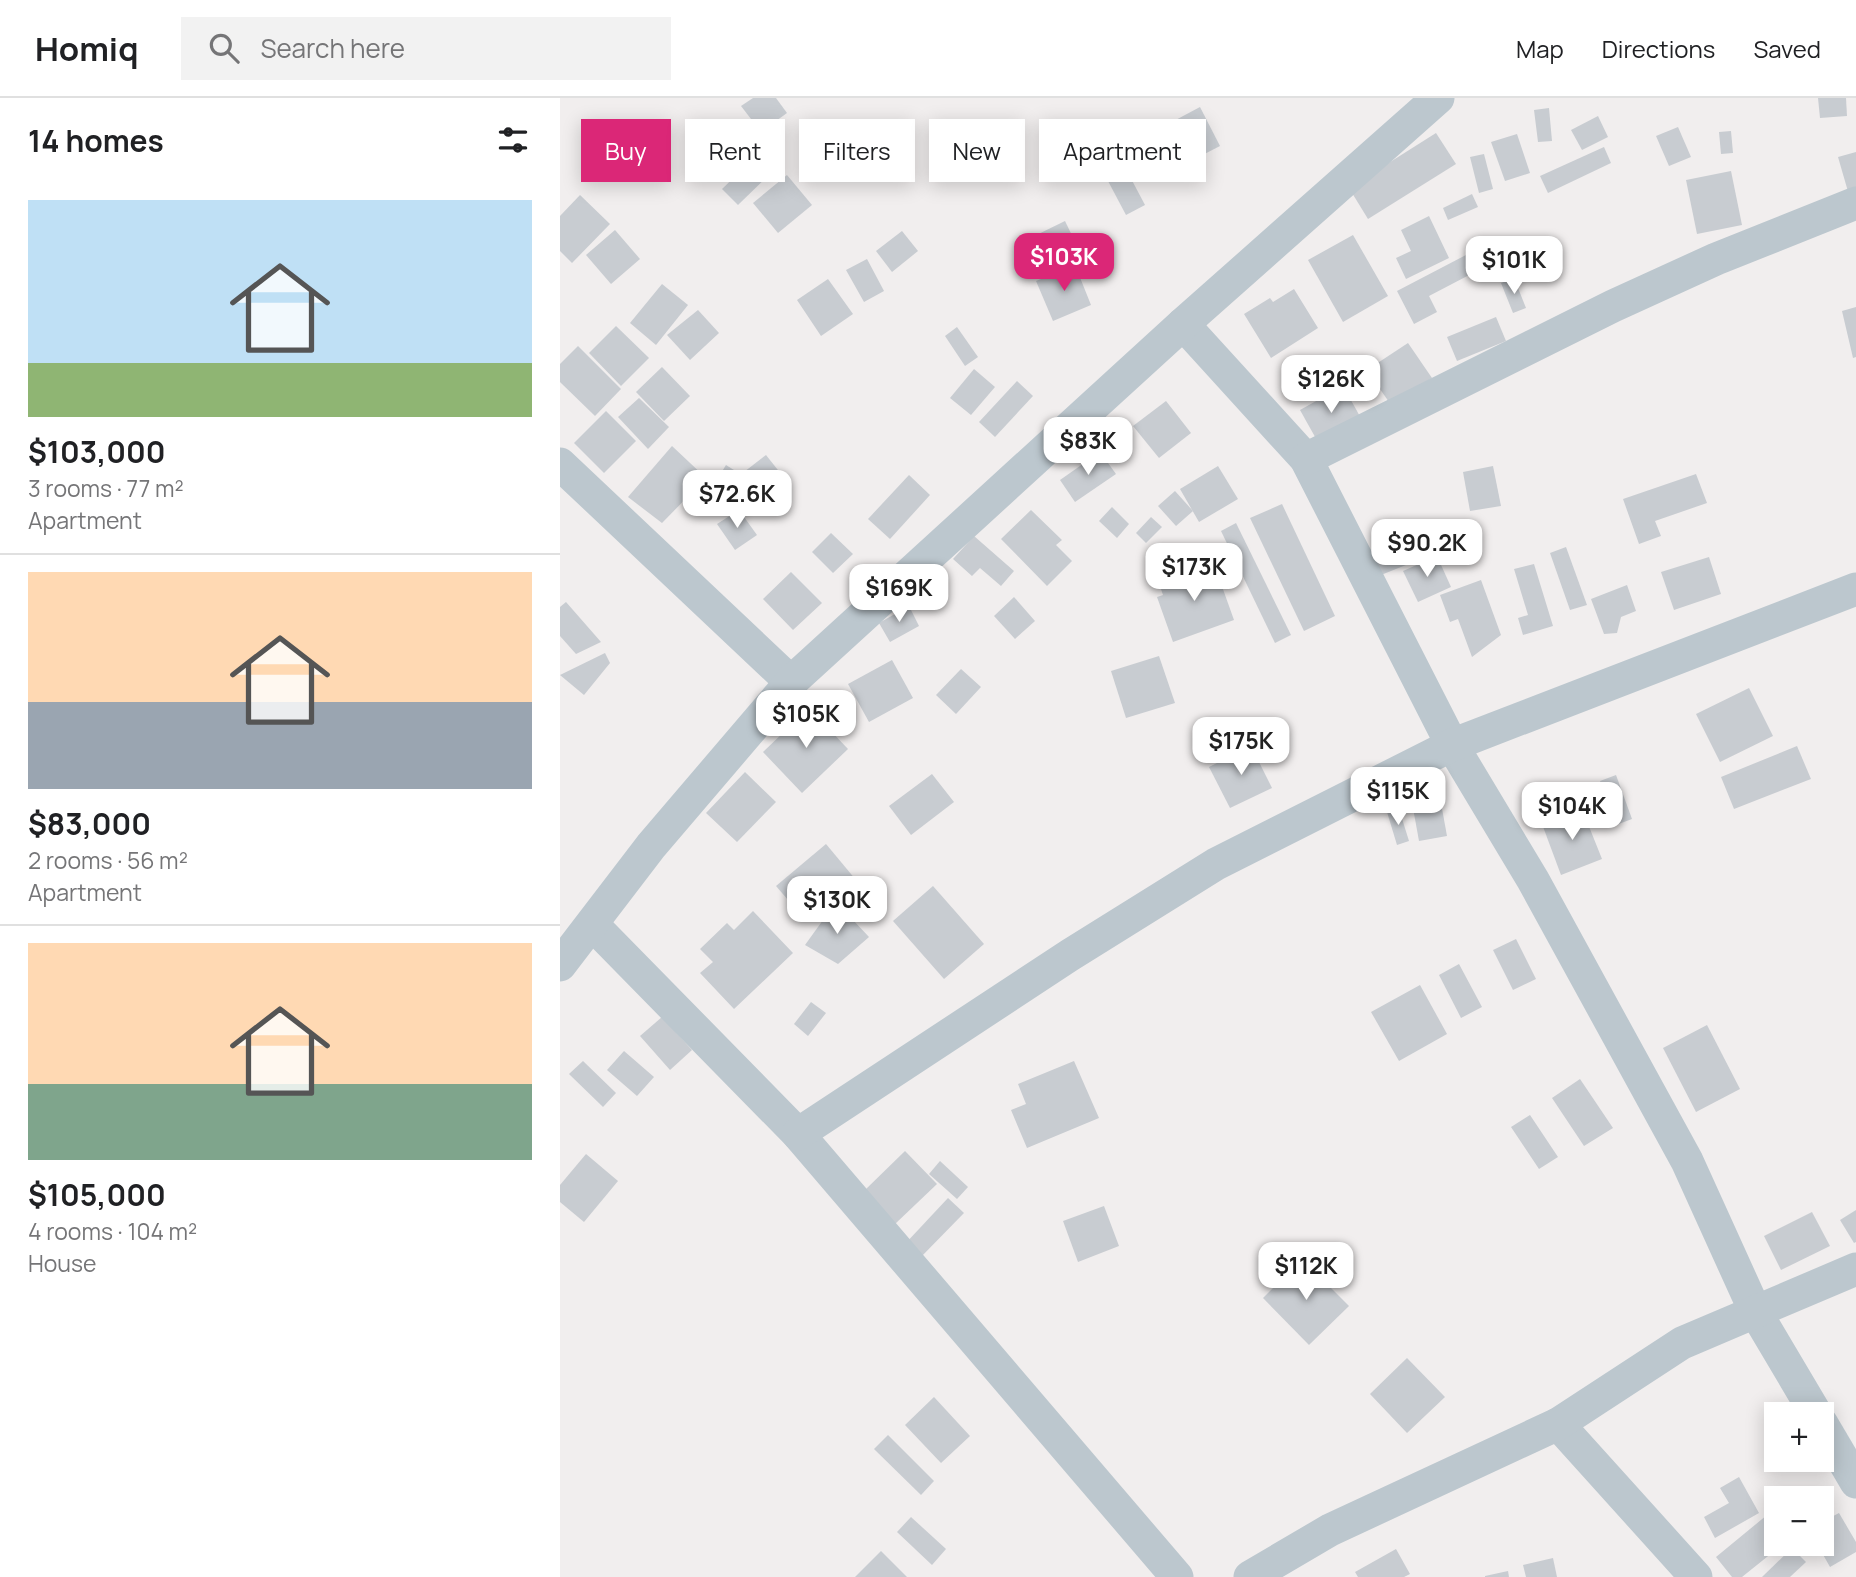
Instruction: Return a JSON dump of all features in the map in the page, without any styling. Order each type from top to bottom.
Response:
[{"type":"street","points":[[560,965],[651,846],[791,682],[1183,324],[1438,98]]},
{"type":"street","points":[[1306,459],[1613,306],[1716,259],[1856,203]]},
{"type":"street","points":[[1183,324],[1306,459],[1452,745],[1533,880],[1688,1161],[1755,1311],[1809,1402]]},
{"type":"street","points":[[560,464],[791,682]]},
{"type":"street","points":[[798,1134],[1070,955],[1216,864],[1452,745],[1856,589]]},
{"type":"street","points":[[592,924],[798,1134],[1177,1577]]},
{"type":"street","points":[[1250,1577],[1330,1530],[1558,1424],[1682,1343],[1856,1269]]},
{"type":"street","points":[[1558,1424],[1696,1577]]},
{"type":"street","points":[[1834,1444],[1856,1482]]},
{"type":"building","points":[[753,98],[776,98],[787,113],[779,119],[751,119],[741,106]]},
{"type":"building","points":[[1818,98],[1846,98],[1847,116],[1820,118]]},
{"type":"building","points":[[1200,107],[1220,146],[1206,153],[1206,119],[1178,119]]},
{"type":"building","points":[[1549,108],[1552,141],[1538,142],[1534,110]]},
{"type":"building","points":[[1598,116],[1608,137],[1582,150],[1571,130]]},
{"type":"building","points":[[1678,127],[1691,157],[1669,166],[1656,136]]},
{"type":"building","points":[[1731,131],[1733,153],[1721,154],[1719,132]]},
{"type":"building","points":[[1436,133],[1456,164],[1368,219],[1349,188]]},
{"type":"building","points":[[1517,134],[1530,173],[1505,181],[1491,142]]},
{"type":"building","points":[[1604,147],[1611,163],[1548,193],[1540,176]]},
{"type":"building","points":[[1856,152],[1856,193],[1849,195],[1838,157]]},
{"type":"building","points":[[1484,154],[1493,189],[1479,193],[1470,157]]},
{"type":"building","points":[[1731,171],[1742,225],[1697,234],[1686,180]]},
{"type":"building","points":[[787,175],[812,205],[778,233],[753,203],[778,182],[785,182]]},
{"type":"building","points":[[729,182],[762,182],[738,205],[722,189]]},
{"type":"building","points":[[1109,182],[1133,182],[1145,205],[1126,215]]},
{"type":"building","points":[[1472,194],[1478,207],[1448,220],[1443,208]]},
{"type":"building","points":[[580,195],[610,224],[572,263],[560,251],[560,216]]},
{"type":"building","points":[[1429,216],[1449,258],[1406,279],[1396,258],[1411,251],[1401,230]]},
{"type":"building","points":[[1065,221],[1080,252],[1035,274],[1020,243]]},
{"type":"building","points":[[615,230],[640,259],[611,284],[586,255]]},
{"type":"building","points":[[902,231],[918,251],[892,272],[876,251]]},
{"type":"building","points":[[1353,235],[1388,296],[1343,322],[1308,260]]},
{"type":"building","points":[[1487,244],[1496,261],[1429,296],[1437,312],[1414,324],[1397,291]]},
{"type":"building","points":[[867,259],[884,291],[864,302],[846,270]]},
{"type":"building","points":[[1075,265],[1091,305],[1053,321],[1036,281]]},
{"type":"building","points":[[1514,278],[1526,308],[1513,313],[1501,283]]},
{"type":"building","points":[[828,279],[853,314],[821,336],[797,300]]},
{"type":"building","points":[[662,284],[688,305],[656,345],[630,323]]},
{"type":"building","points":[[1294,289],[1318,328],[1271,358],[1244,314],[1270,298],[1273,302]]},
{"type":"building","points":[[1856,307],[1856,357],[1853,358],[1842,311]]},
{"type":"building","points":[[698,310],[719,333],[690,360],[667,335]]},
{"type":"building","points":[[1496,317],[1506,341],[1457,361],[1447,337]]},
{"type":"building","points":[[616,326],[649,358],[621,386],[589,353]]},
{"type":"building","points":[[957,327],[978,357],[965,366],[945,336]]},
{"type":"building","points":[[1408,343],[1432,378],[1391,405],[1367,370]]},
{"type":"building","points":[[578,346],[621,389],[595,416],[560,382],[560,364]]},
{"type":"building","points":[[662,367],[690,396],[664,421],[636,392]]},
{"type":"building","points":[[974,369],[995,387],[971,415],[950,398]]},
{"type":"building","points":[[1017,381],[1033,396],[995,437],[979,422]]},
{"type":"building","points":[[1343,386],[1362,420],[1319,444],[1300,410]]},
{"type":"building","points":[[639,398],[669,427],[648,449],[618,417]]},
{"type":"building","points":[[1166,401],[1191,433],[1159,458],[1133,426]]},
{"type":"building","points":[[606,411],[636,441],[604,473],[574,443]]},
{"type":"building","points":[[672,446],[706,478],[662,523],[628,497]]},
{"type":"building","points":[[1100,452],[1116,474],[1075,502],[1060,480]]},
{"type":"building","points":[[766,455],[789,484],[767,501],[744,472]]},
{"type":"building","points":[[726,465],[745,477],[728,503],[710,491]]},
{"type":"building","points":[[1218,466],[1238,499],[1199,522],[1180,489]]},
{"type":"building","points":[[1493,466],[1501,506],[1470,511],[1463,472]]},
{"type":"building","points":[[1696,474],[1707,503],[1655,521],[1661,536],[1639,544],[1623,499]]},
{"type":"building","points":[[909,475],[930,495],[890,539],[868,519]]},
{"type":"building","points":[[1175,491],[1193,511],[1176,526],[1158,506]]},
{"type":"building","points":[[1282,504],[1335,616],[1304,631],[1250,518]]},
{"type":"building","points":[[1112,507],[1129,524],[1117,538],[1099,521]]},
{"type":"building","points":[[739,510],[757,535],[735,550],[717,524]]},
{"type":"building","points":[[1031,510],[1062,540],[1056,545],[1072,561],[1047,586],[1001,539]]},
{"type":"building","points":[[1151,517],[1162,527],[1146,543],[1136,533]]},
{"type":"building","points":[[1236,523],[1291,635],[1275,643],[1221,531]]},
{"type":"building","points":[[1442,524],[1451,547],[1381,575],[1372,553]]},
{"type":"building","points":[[831,533],[853,554],[833,573],[812,552]]},
{"type":"building","points":[[974,536],[1014,571],[1001,586],[980,568],[972,576],[953,559]]},
{"type":"building","points":[[1566,547],[1587,605],[1570,610],[1550,553]]},
{"type":"building","points":[[1437,556],[1451,587],[1418,602],[1403,571]]},
{"type":"building","points":[[1709,557],[1721,594],[1674,610],[1661,572]]},
{"type":"building","points":[[1214,564],[1234,620],[1173,642],[1157,597],[1163,595],[1159,583]]},
{"type":"building","points":[[1534,564],[1553,626],[1523,635],[1518,618],[1528,615],[1514,569]]},
{"type":"building","points":[[791,572],[822,603],[793,630],[763,599]]},
{"type":"building","points":[[1481,580],[1501,635],[1472,657],[1458,619],[1450,622],[1440,595]]},
{"type":"building","points":[[1627,585],[1636,611],[1621,617],[1617,633],[1604,634],[1591,599]]},
{"type":"building","points":[[1014,597],[1035,621],[1015,639],[994,616]]},
{"type":"building","points":[[566,602],[601,642],[576,654],[560,636],[560,607]]},
{"type":"building","points":[[909,606],[919,626],[890,642],[879,623]]},
{"type":"building","points":[[605,653],[610,663],[584,695],[560,675]]},
{"type":"building","points":[[1159,656],[1175,703],[1126,718],[1111,671]]},
{"type":"building","points":[[892,660],[913,698],[869,722],[848,684]]},
{"type":"building","points":[[961,669],[981,687],[956,714],[936,695]]},
{"type":"building","points":[[1749,688],[1773,736],[1720,762],[1696,714]]},
{"type":"building","points":[[809,708],[848,749],[802,793],[763,752]]},
{"type":"building","points":[[1251,746],[1272,788],[1230,808],[1209,767]]},
{"type":"building","points":[[1797,746],[1811,779],[1734,809],[1721,777]]},
{"type":"building","points":[[745,772],[776,802],[737,842],[706,813]]},
{"type":"building","points":[[932,774],[954,802],[911,835],[889,806]]},
{"type":"building","points":[[1616,775],[1632,819],[1616,825],[1600,781]]},
{"type":"building","points":[[1439,792],[1447,836],[1419,841],[1411,797]]},
{"type":"building","points":[[1399,809],[1409,841],[1397,845],[1387,812]]},
{"type":"building","points":[[1582,809],[1602,859],[1561,875],[1542,824]]},
{"type":"building","points":[[826,844],[856,880],[807,922],[776,886]]},
{"type":"building","points":[[933,886],[984,944],[944,979],[893,921]]},
{"type":"building","points":[[836,902],[869,937],[838,964],[805,945]]},
{"type":"building","points":[[753,911],[793,953],[734,1009],[700,973],[713,962],[700,949],[727,923],[734,930]]},
{"type":"building","points":[[1516,939],[1536,979],[1513,990],[1493,950]]},
{"type":"building","points":[[1459,964],[1482,1007],[1461,1018],[1439,975]]},
{"type":"building","points":[[1420,985],[1447,1034],[1399,1061],[1371,1012]]},
{"type":"building","points":[[811,1002],[826,1013],[808,1036],[794,1024]]},
{"type":"building","points":[[662,1017],[692,1050],[670,1070],[640,1036]]},
{"type":"building","points":[[1707,1025],[1740,1089],[1696,1112],[1663,1048]]},
{"type":"building","points":[[624,1051],[654,1077],[637,1096],[607,1070]]},
{"type":"building","points":[[583,1061],[616,1093],[603,1107],[569,1074]]},
{"type":"building","points":[[1074,1061],[1099,1118],[1027,1148],[1011,1110],[1026,1104],[1018,1084]]},
{"type":"building","points":[[1580,1079],[1613,1128],[1584,1146],[1552,1098]]},
{"type":"building","points":[[1530,1115],[1558,1157],[1539,1169],[1511,1127]]},
{"type":"building","points":[[905,1151],[937,1184],[895,1224],[864,1191]]},
{"type":"building","points":[[586,1154],[618,1181],[584,1222],[560,1202],[560,1185]]},
{"type":"building","points":[[940,1161],[968,1187],[957,1199],[929,1174]]},
{"type":"building","points":[[948,1198],[964,1213],[919,1259],[904,1245]]},
{"type":"building","points":[[1104,1206],[1119,1246],[1078,1262],[1063,1221]]},
{"type":"building","points":[[1856,1210],[1856,1242],[1854,1243],[1840,1220]]},
{"type":"building","points":[[1812,1212],[1830,1246],[1781,1270],[1764,1236]]},
{"type":"building","points":[[1302,1259],[1349,1306],[1309,1345],[1263,1298]]},
{"type":"building","points":[[1407,1358],[1445,1397],[1407,1433],[1370,1394]]},
{"type":"building","points":[[934,1397],[970,1436],[941,1463],[905,1425]]},
{"type":"building","points":[[888,1435],[934,1481],[921,1495],[874,1449]]},
{"type":"building","points":[[1739,1477],[1759,1513],[1715,1538],[1704,1517],[1729,1503],[1720,1488]]},
{"type":"building","points":[[1839,1513],[1856,1542],[1856,1552],[1830,1567],[1824,1556],[1834,1556],[1834,1516]]},
{"type":"building","points":[[911,1517],[946,1549],[932,1565],[897,1532]]},
{"type":"building","points":[[1764,1517],[1764,1556],[1768,1556],[1742,1577],[1732,1577],[1716,1557]]},
{"type":"building","points":[[1396,1549],[1410,1574],[1404,1577],[1358,1577],[1355,1572]]},
{"type":"building","points":[[881,1551],[907,1577],[855,1577]]},
{"type":"building","points":[[1784,1556],[1800,1556],[1806,1562],[1790,1577],[1762,1577]]},
{"type":"building","points":[[1553,1558],[1557,1577],[1526,1577],[1523,1565]]},
{"type":"building","points":[[1508,1571],[1509,1577],[1485,1577],[1485,1576]]}]
